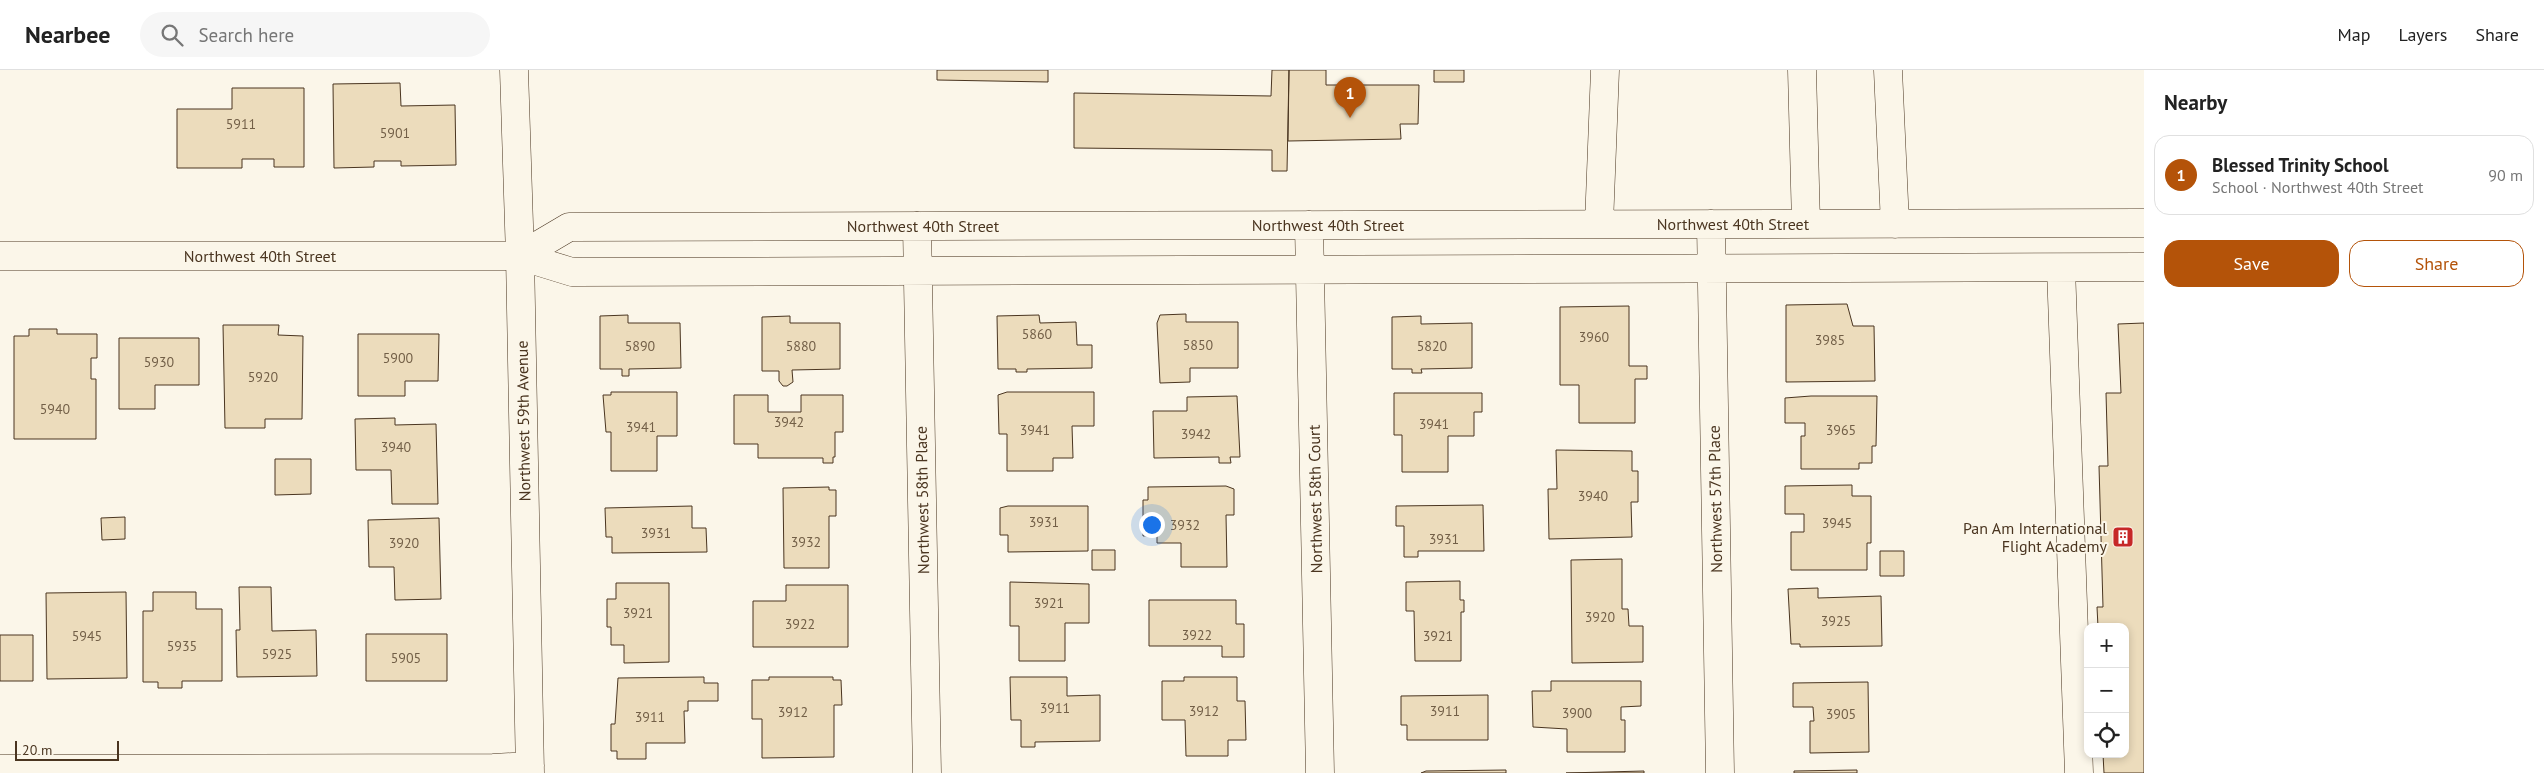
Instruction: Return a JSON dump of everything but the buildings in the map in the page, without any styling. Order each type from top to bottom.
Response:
[{"type":"street","name":"Northwest 59th Avenue","points":[[514,70],[520,256],[530,769]]},
{"type":"street","points":[[1599,224],[1605,70]]},
{"type":"street","points":[[1802,70],[1806,224]]},
{"type":"street","points":[[1888,70],[1895,224]]},
{"type":"street","name":"Northwest 40th Street","points":[[520,256],[569,227],[2144,223]]},
{"type":"street","name":"Northwest 57th Place","points":[[1711,224],[1720,773]]},
{"type":"street","name":"Northwest 58th Court","points":[[1309,225],[1320,773]]},
{"type":"street","name":"Northwest 58th Place","points":[[917,226],[927,773]]},
{"type":"street","name":"Northwest 40th Street","points":[[0,256],[520,256],[572,272],[2144,268]]},
{"type":"street","points":[[2061,268],[2078,773]]},
{"type":"street","points":[[0,768],[530,769]]},
{"type":"place","name":"Blessed Trinity School","points":[[1350,118]]},
{"type":"place","name":"Pan Am International Flight Academy","points":[[2123,537]]}]
